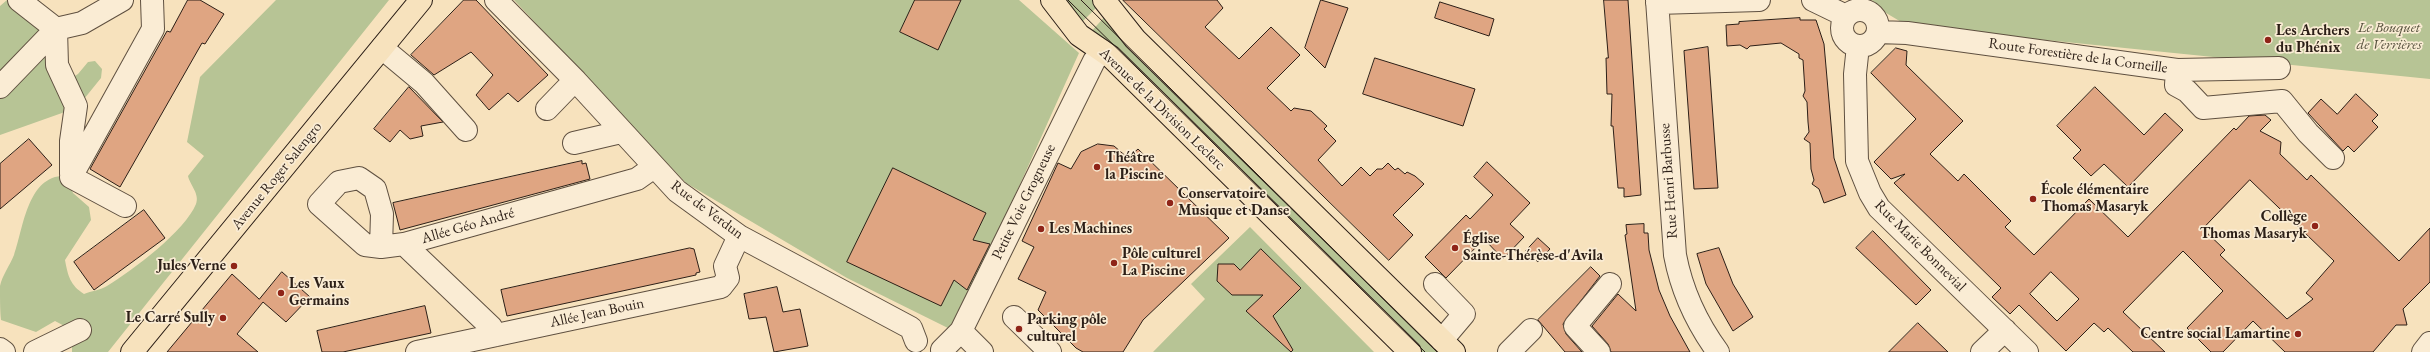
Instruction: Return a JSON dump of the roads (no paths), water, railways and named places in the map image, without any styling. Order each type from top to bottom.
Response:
[{"type":"main road","name":"Avenue Roger Salengro","points":[[132,352],[421,0]]},
{"type":"main road","name":"Avenue de la Division Leclerc","points":[[1052,0],[1079,35],[1111,57],[1410,352]]},
{"type":"main road","name":"Avenue de la Division Leclerc","points":[[1104,0],[1135,39],[1448,346]]},
{"type":"street","points":[[19,0],[56,29]]},
{"type":"street","points":[[0,87],[56,29],[82,23],[122,0]]},
{"type":"street","points":[[71,177],[153,29],[152,0]]},
{"type":"street","name":"Rue de Verdun","points":[[496,0],[575,80],[677,190],[739,236],[911,328],[911,347],[928,341],[942,351]]},
{"type":"street","points":[[1657,1],[1759,0]]},
{"type":"street","points":[[1814,0],[1853,9],[1866,10],[1875,16],[1878,32],[1868,44],[1858,46],[1848,41],[1843,32],[1842,26],[1853,9]]},
{"type":"street","name":"Rue Henri Barbusse","points":[[1657,1],[1675,255],[1688,303],[1702,331],[1718,352]]},
{"type":"street","points":[[56,29],[57,65],[76,106],[71,141],[71,177]]},
{"type":"street","name":"Route Forestière de la Corneille","points":[[1878,32],[1907,33],[2177,70],[2279,68]]},
{"type":"street","name":"Rue Marie Bonnevial","points":[[1858,46],[1855,74],[1857,161],[1870,193],[1879,208],[2026,352]]},
{"type":"street","points":[[382,48],[424,83],[466,130]]},
{"type":"street","name":"Petite Voie Grogneuse","points":[[942,351],[960,332],[1094,60],[1102,51]]},
{"type":"street","points":[[2177,70],[2176,85],[2188,91],[2203,108],[2282,101],[2308,133],[2333,158]]},
{"type":"street","points":[[547,109],[575,80]]},
{"type":"street","points":[[574,143],[622,132]]},
{"type":"street","name":"Allée Géo André","points":[[404,244],[637,179],[654,166]]},
{"type":"street","points":[[71,177],[125,206]]},
{"type":"street","name":"Allée Jean Bouin","points":[[417,352],[721,287],[728,278],[725,266],[739,236]]},
{"type":"street","points":[[381,247],[404,244]]},
{"type":"street","name":"Allée Géo André","points":[[404,244],[492,327],[496,335]]},
{"type":"street","points":[[1435,284],[1464,314],[1448,346]]},
{"type":"street","points":[[1598,352],[1575,326],[1610,284]]},
{"type":"street","points":[[1014,317],[1050,352]]},
{"type":"street","points":[[35,352],[80,330]]},
{"type":"street","points":[[1509,352],[1531,330]]},
{"type":"street","points":[[1982,352],[2005,330]]},
{"type":"street","points":[[960,332],[982,352]]},
{"type":"street","points":[[2423,352],[2430,343]]},
{"type":"street","points":[[0,349],[4,352]]},
{"type":"tram line","points":[[1068,0],[1425,352]]},
{"type":"tram line","points":[[1081,0],[1437,352]]},
{"type":"place","name":"Les Archers du Phénix","points":[[2268,40]]},
{"type":"place","name":"Théâtre la Piscine","points":[[1097,167]]},
{"type":"place","name":"École élémentaire Thomas Masaryk","points":[[2033,199]]},
{"type":"place","name":"Conservatoire Musique et Danse","points":[[1170,203]]},
{"type":"place","name":"Collège Thomas Masaryk","points":[[2315,226]]},
{"type":"place","name":"Les Machines","points":[[1041,229]]},
{"type":"place","name":"Église Sainte-Thérèse-d'Avila","points":[[1455,248]]},
{"type":"place","name":"Pôle culturel La Piscine","points":[[1114,263]]},
{"type":"place","name":"Jules Verne","points":[[234,266]]},
{"type":"place","name":"Les Vaux Germains","points":[[281,293]]},
{"type":"place","name":"Le Carré Sully","points":[[223,318]]},
{"type":"place","name":"Parking pôle culturel","points":[[1019,329]]},
{"type":"place","name":"Centre social Lamartine","points":[[2298,334]]},
{"type":"park label","name":"Le Bouquet de Verrières","points":[[2389,36]]}]
